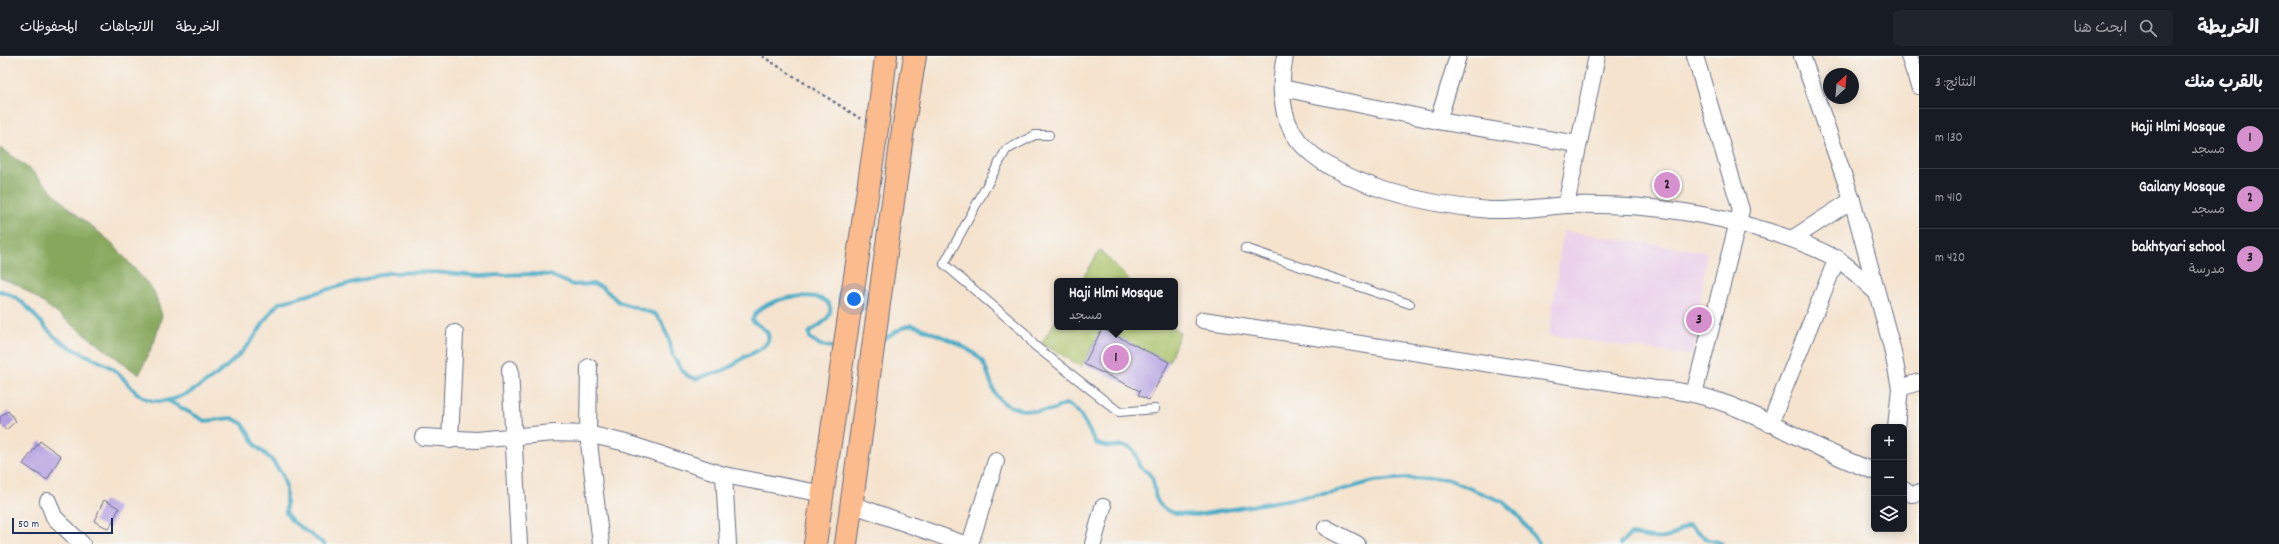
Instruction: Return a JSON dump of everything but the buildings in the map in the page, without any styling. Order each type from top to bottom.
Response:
[{"type":"main road","points":[[815,544],[824,494],[877,129],[886,56]]},
{"type":"main road","points":[[846,544],[902,136],[916,56]]},
{"type":"main road","points":[[877,129],[902,136]]},
{"type":"street","points":[[1285,56],[1281,97],[1287,121],[1299,140],[1321,161],[1363,183],[1402,196],[1444,205],[1492,210],[1566,205],[1625,206],[1685,212],[1738,224],[1792,239],[1837,258],[1876,292]]},
{"type":"street","points":[[1438,121],[1458,56]]},
{"type":"street","points":[[1566,205],[1597,56]]},
{"type":"street","points":[[1694,394],[1741,210],[1696,56]]},
{"type":"street","points":[[1802,56],[1852,200],[1892,348],[1900,388],[1896,424]]},
{"type":"street","points":[[1909,56],[1919,86]]},
{"type":"street","points":[[1282,88],[1438,121],[1578,144]]},
{"type":"street","points":[[1792,239],[1852,200]]},
{"type":"street","points":[[1770,424],[1837,258]]},
{"type":"street","points":[[1203,320],[1640,387],[1676,390],[1694,394],[1713,399],[1770,424],[1848,462],[1871,470]]},
{"type":"street","points":[[450,440],[455,333]]},
{"type":"street","points":[[589,367],[588,434],[601,544]]},
{"type":"street","points":[[510,369],[512,439],[519,544]]},
{"type":"street","points":[[1900,388],[1919,382]]},
{"type":"street","points":[[423,437],[450,440],[512,439],[554,433],[588,434],[626,443],[724,475],[824,494]]},
{"type":"street","points":[[970,544],[996,461]]},
{"type":"street","points":[[724,475],[728,544]]},
{"type":"street","points":[[1907,491],[1911,494],[1919,493]]},
{"type":"street","points":[[48,501],[54,517],[82,544]]},
{"type":"street","points":[[851,504],[964,544]]},
{"type":"street","points":[[1093,544],[1103,507]]},
{"type":"street","points":[[1326,528],[1357,544]]},
{"type":"lane","points":[[1049,135],[1035,135],[1006,150],[944,264],[1025,333],[1034,345],[1119,412],[1155,409]]},
{"type":"lane","points":[[1244,248],[1410,304]]},
{"type":"path","points":[[762,56],[877,129]]},
{"type":"shaded area","points":[[1563,231],[1707,252],[1693,356],[1549,335]]},
{"type":"green space","points":[[0,147],[33,172],[70,209],[111,242],[154,291],[162,315],[155,340],[139,375],[18,285],[0,278]]},
{"type":"green space","points":[[1100,250],[1127,278],[1083,278]]},
{"type":"green space","points":[[1054,323],[1054,330],[1101,330],[1081,367],[1042,343]]},
{"type":"green space","points":[[1104,330],[1177,330],[1180,333],[1169,362]]},
{"type":"waterway","points":[[0,291],[17,298],[30,310],[48,331],[61,342],[113,369],[137,393],[147,399],[160,401],[173,399],[188,393],[217,374],[249,344],[270,313],[279,303],[387,273],[432,272],[480,276],[529,274],[550,275],[573,285],[593,284],[602,287],[619,302],[655,314],[661,321],[669,339],[673,356],[681,369],[688,376],[696,379],[725,370],[765,345],[768,334],[752,320],[759,311],[770,303],[784,299],[800,296],[814,297],[825,300],[830,307],[828,317],[824,322],[809,333],[810,338],[820,345],[832,347]]},
{"type":"waterway","points":[[882,340],[904,327],[912,325],[950,340],[977,355],[988,373],[996,395],[1006,405],[1029,411],[1052,410],[1066,404],[1072,407],[1084,420],[1096,443],[1103,446],[1123,446],[1133,450],[1139,466],[1152,478],[1156,498],[1159,504],[1168,511],[1197,515],[1334,492],[1374,481],[1406,478],[1447,479],[1503,502],[1517,514],[1539,544]]},
{"type":"waterway","points":[[167,400],[205,421],[232,418],[243,424],[256,446],[271,459],[282,474],[286,487],[286,513],[292,521],[324,544]]},
{"type":"waterway","points":[[1620,544],[1630,535],[1656,538],[1668,537],[1689,525],[1707,539],[1722,544]]},
{"type":"place","name":"Gailany Mosque","points":[[1667,185]]},
{"type":"place","name":"bakhtyari school","points":[[1699,320]]},
{"type":"place","name":"Haji Hlmi Mosque","points":[[1116,358]]}]
